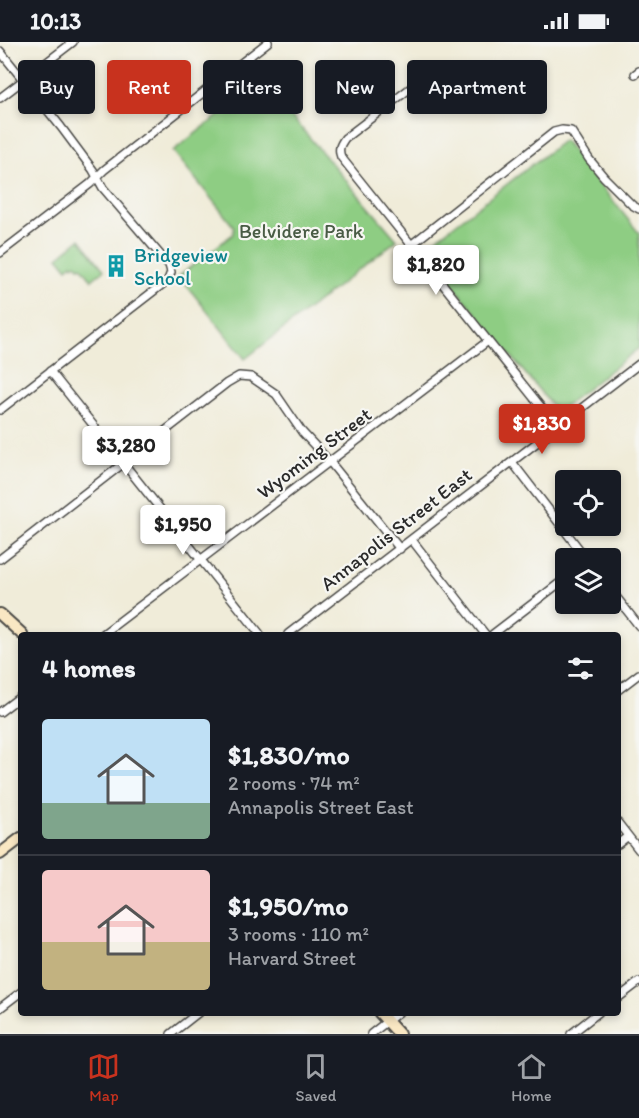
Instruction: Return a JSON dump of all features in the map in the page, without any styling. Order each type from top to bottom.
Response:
[{"type":"street","points":[[50,60],[73,42]]},
{"type":"street","points":[[0,253],[268,42]]},
{"type":"street","points":[[0,51],[18,73]]},
{"type":"street","points":[[0,98],[18,84]]},
{"type":"street","points":[[407,91],[345,138],[340,144],[341,157],[557,427]]},
{"type":"street","points":[[0,410],[168,280],[171,272],[169,265],[103,188],[93,170],[50,114]]},
{"type":"street","points":[[411,245],[554,132],[562,130],[571,131],[604,177],[639,209]]},
{"type":"street","name":"Wyoming Street","points":[[106,632],[488,341]]},
{"type":"street","name":"Annapolis Street East","points":[[291,632],[639,364]]},
{"type":"street","points":[[50,370],[258,632]]},
{"type":"street","points":[[0,559],[239,376],[251,377],[281,399],[298,427],[330,462],[400,549]]},
{"type":"street","points":[[512,462],[578,548]]},
{"type":"street","points":[[411,540],[483,632]]},
{"type":"street","points":[[496,632],[555,586]]},
{"type":"street","points":[[621,603],[639,626]]},
{"type":"street","points":[[0,614],[20,632]]},
{"type":"street","points":[[621,688],[639,674]]},
{"type":"street","points":[[0,712],[18,698]]},
{"type":"street","points":[[621,827],[639,850]]},
{"type":"street","points":[[621,842],[628,836]]},
{"type":"street","points":[[0,854],[18,840]]},
{"type":"street","points":[[621,996],[639,982]]},
{"type":"street","points":[[0,1008],[18,994]]},
{"type":"street","points":[[171,1034],[194,1016]]},
{"type":"street","points":[[383,1016],[399,1034]]},
{"type":"street","points":[[371,1034],[394,1016]]},
{"type":"street","points":[[571,1034],[594,1016]]},
{"type":"green space","name":"Belvidere Park","points":[[221,114],[289,114],[397,240],[245,359],[179,276],[233,234],[234,227],[173,151]]},
{"type":"green space","points":[[564,140],[639,233],[639,348],[557,412],[423,249]]},
{"type":"green space","points":[[80,239],[104,270],[92,280],[81,266],[72,264],[67,268],[58,257]]},
{"type":"place","name":"Bridgeview School","points":[[116,266]]}]
